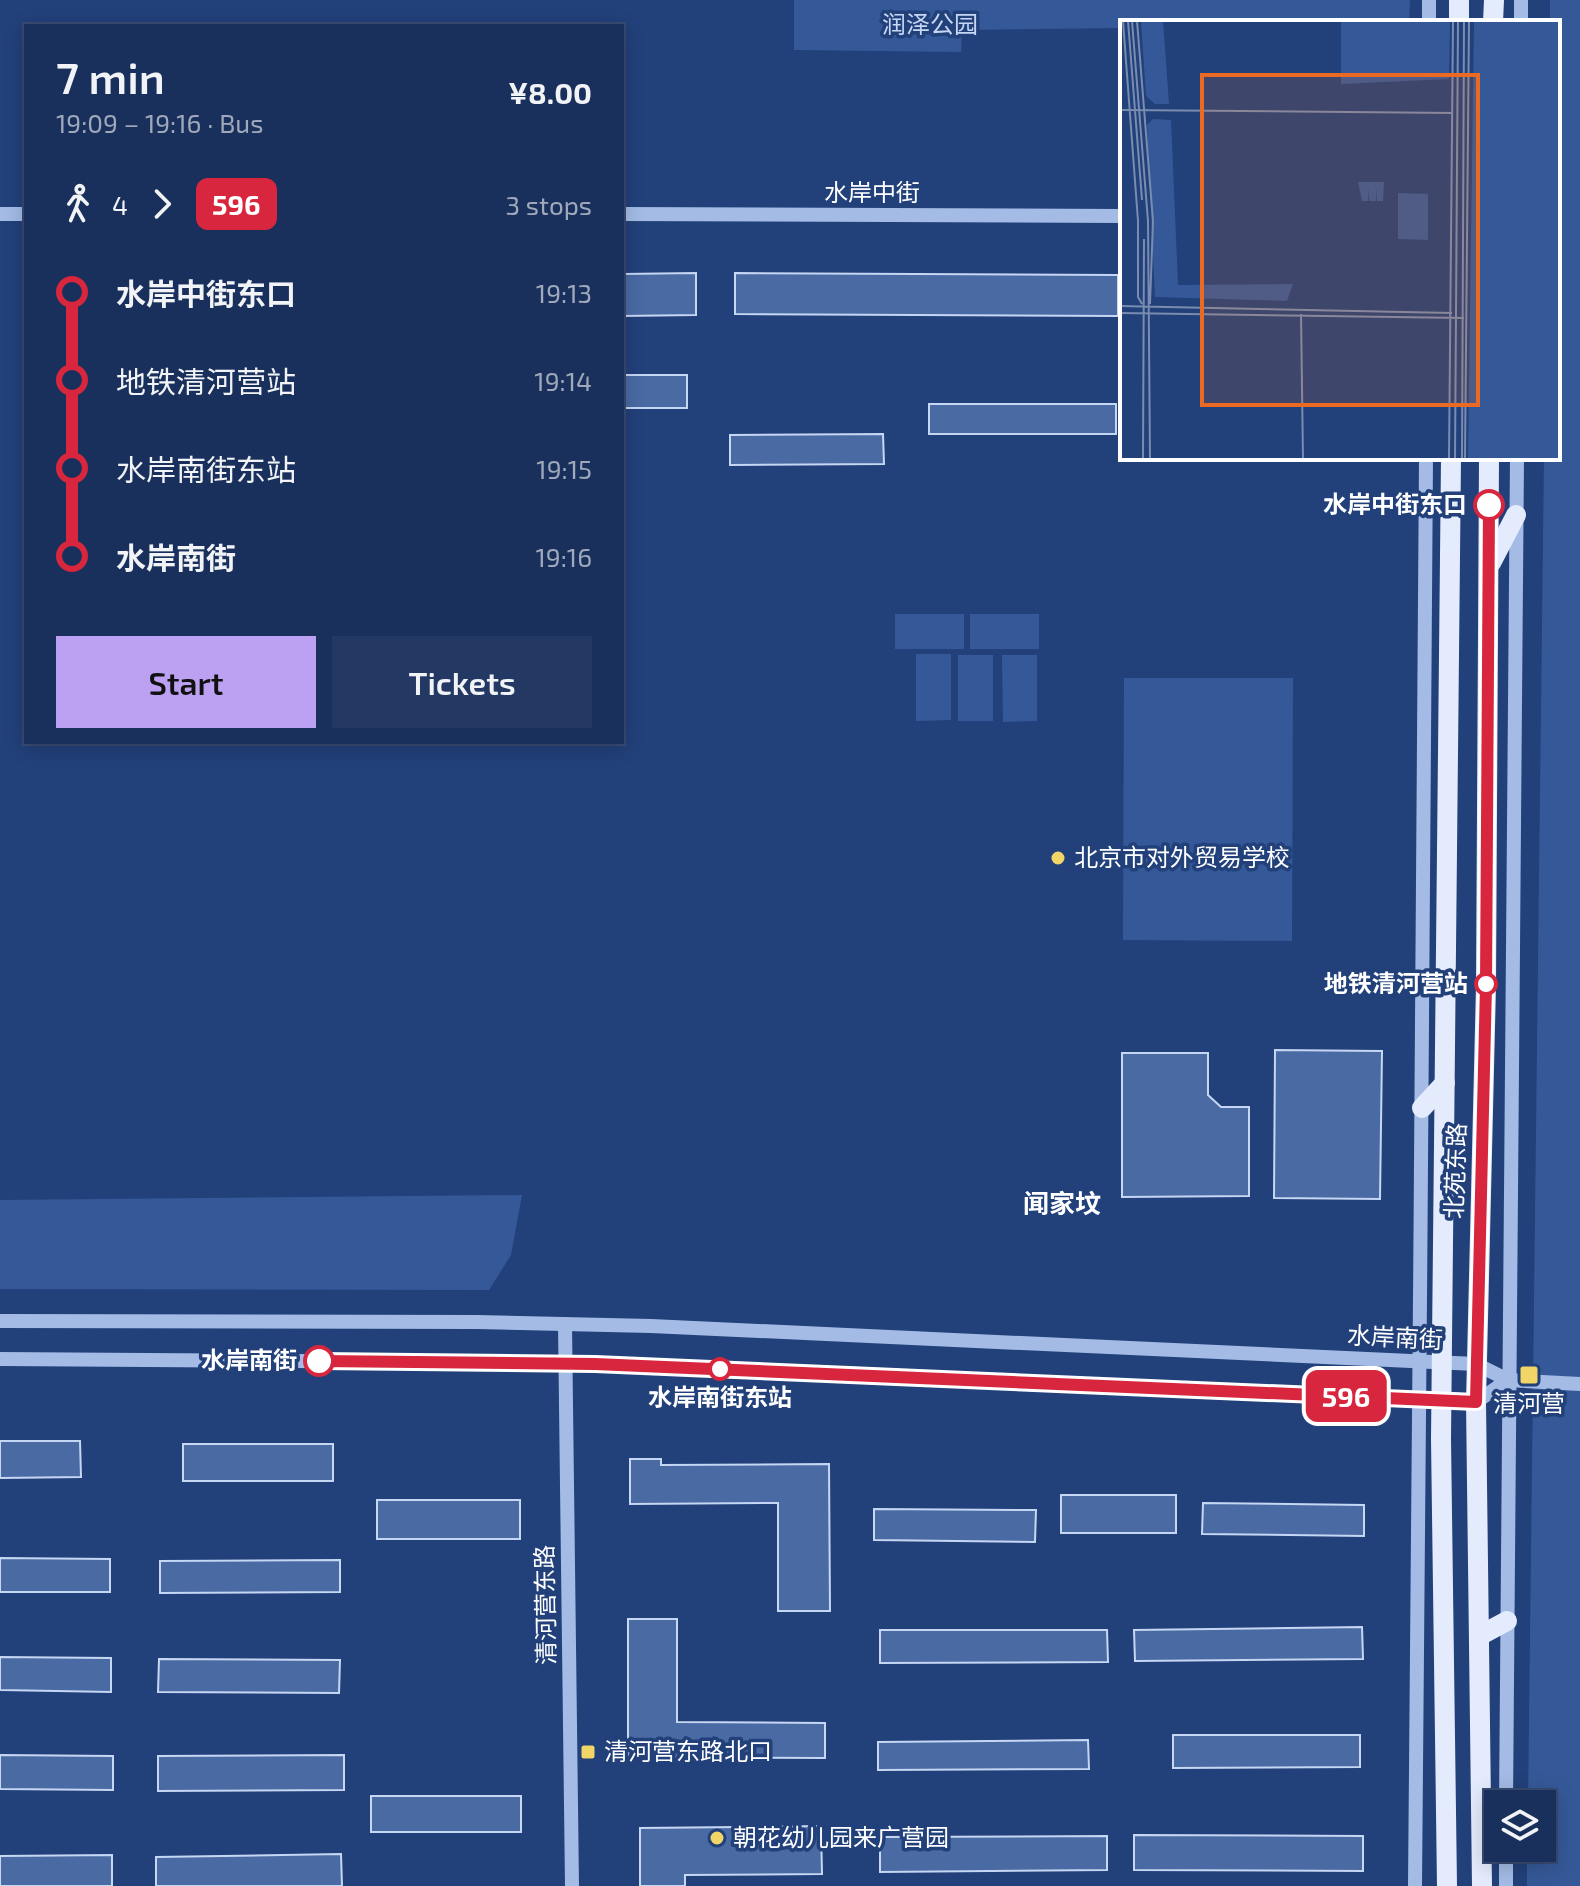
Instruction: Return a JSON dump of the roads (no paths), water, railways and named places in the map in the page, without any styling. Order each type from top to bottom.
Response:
[{"type":"main road","points":[[1493,20],[1494,0]]},
{"type":"main road","name":"北苑东路","points":[[1447,1886],[1441,1402],[1451,460]]},
{"type":"main road","name":"北苑东路","points":[[1482,1886],[1476,1364],[1486,986],[1489,460]]},
{"type":"main road","points":[[1489,566],[1516,515]]},
{"type":"main road","points":[[1422,1108],[1445,1083]]},
{"type":"main road","points":[[1479,1636],[1507,1621]]},
{"type":"street","points":[[0,214],[24,214]]},
{"type":"street","name":"水岸中街","points":[[624,214],[1120,216]]},
{"type":"street","points":[[1415,1886],[1417,1400],[1426,896],[1426,460]]},
{"type":"street","points":[[1506,1790],[1517,460]]},
{"type":"street","name":"水岸南街","points":[[0,1321],[565,1324],[1476,1364],[1508,1380]]},
{"type":"street","name":"清河营东路","points":[[565,1324],[572,1886]]},
{"type":"street","points":[[0,1359],[565,1363],[1441,1402],[1476,1402],[1508,1380],[1580,1384]]},
{"type":"street","points":[[1506,1862],[1506,1886]]},
{"type":"place","name":"水岸中街东口","points":[[1489,505]]},
{"type":"place","name":"北京市对外贸易学校","points":[[1058,858]]},
{"type":"place","name":"地铁清河营站","points":[[1486,984]]},
{"type":"place","name":"水岸南街","points":[[319,1361]]},
{"type":"place","name":"水岸南街东站","points":[[720,1369]]},
{"type":"place","name":"清河营","points":[[1529,1375]]},
{"type":"place","name":"清河营东路北口","points":[[588,1752]]},
{"type":"place","name":"朝花幼儿园来广营园","points":[[717,1838]]},
{"type":"district","name":"闻家坟","points":[[1062,1204]]},
{"type":"park label","name":"润泽公园","points":[[930,25]]}]
